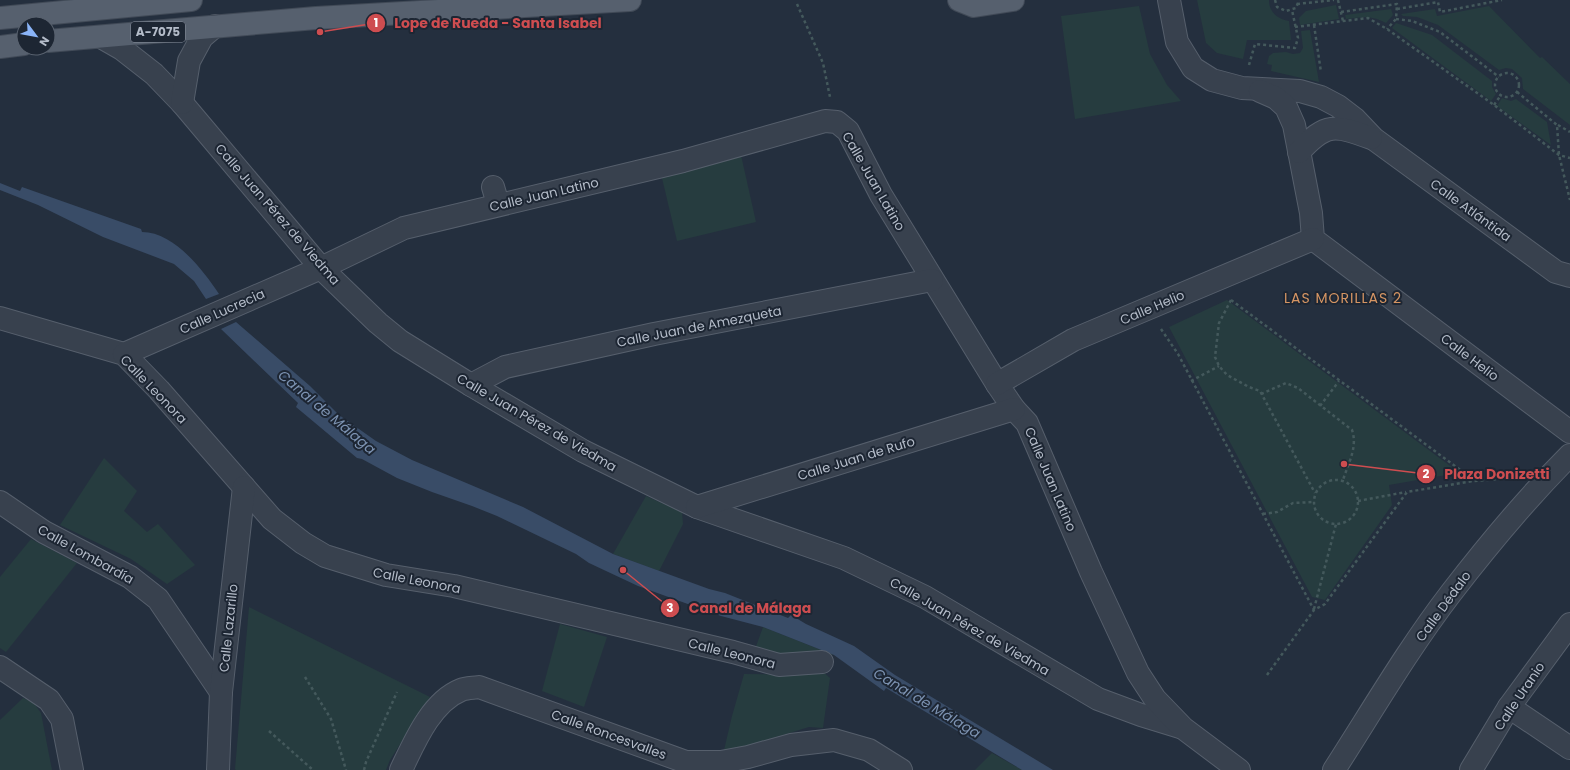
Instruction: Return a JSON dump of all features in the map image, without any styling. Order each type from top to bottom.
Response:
[{"type":"main road","name":"A-7075","points":[[0,18],[191,0]]},
{"type":"main road","name":"A-7075","points":[[56,40],[324,18],[630,0]]},
{"type":"main road","points":[[959,0],[974,6],[1013,0]]},
{"type":"main road","points":[[0,47],[16,45]]},
{"type":"street","name":"Calle Atlántida","points":[[1169,1],[1177,42],[1193,68],[1212,80],[1242,88],[1300,92],[1321,97],[1338,106],[1355,119],[1374,139],[1556,272],[1570,276]]},
{"type":"street","points":[[182,103],[190,61],[202,37],[215,26]]},
{"type":"street","name":"Calle Juan Pérez de Viedma","points":[[101,37],[122,49],[154,74],[182,103],[321,268],[378,323],[394,336],[471,385],[583,451],[697,507],[844,558],[925,597],[1098,699],[1141,715],[1183,728]]},
{"type":"street","name":"Calle Atlántida","points":[[1259,90],[1276,98],[1286,107],[1294,124],[1299,152]]},
{"type":"street","name":"Calle Juan Latino","points":[[321,268],[404,228],[496,195],[684,161],[825,121],[837,122],[848,131],[881,195],[997,384],[1014,409],[1027,423],[1091,572],[1138,673]]},
{"type":"street","name":"Calle Atlántida","points":[[1299,152],[1312,138],[1324,130],[1337,128],[1374,139]]},
{"type":"street","points":[[1299,152],[1311,213],[1313,239]]},
{"type":"street","name":"Calle Helio","points":[[997,384],[1073,340],[1313,239],[1570,432]]},
{"type":"street","name":"Calle Lucrecia","points":[[124,354],[321,268]]},
{"type":"street","name":"Calle Juan de Amezqueta","points":[[471,385],[505,366],[654,334],[932,280]]},
{"type":"street","name":"Calle Leonora","points":[[0,318],[124,354],[159,390],[272,519],[303,543],[325,556],[386,575],[454,586],[733,652],[779,666],[822,662]]},
{"type":"street","name":"Calle Juan de Rufo","points":[[697,507],[1014,409]]},
{"type":"street","name":"Calle Dédalo","points":[[1334,770],[1410,652],[1451,594],[1491,543],[1570,455]]},
{"type":"street","name":"Calle Lazarillo","points":[[218,770],[221,692],[244,486]]},
{"type":"street","name":"Calle Lombardía","points":[[0,502],[44,532],[130,577],[158,599],[221,692]]},
{"type":"street","name":"Calle Uranio","points":[[1471,770],[1509,707],[1570,624]]},
{"type":"street","points":[[0,667],[49,700],[62,719],[72,770]]},
{"type":"street","name":"Calle Juan Pérez de Viedma","points":[[1098,699],[1122,701],[1135,689],[1138,673]]},
{"type":"street","name":"Calle Juan Pérez de Viedma","points":[[1138,673],[1155,699],[1183,728],[1239,770]]},
{"type":"street","name":"Calle Roncesvalles","points":[[400,770],[418,735],[441,702],[461,690],[479,687],[686,762],[721,762],[748,757],[791,745],[834,740],[869,750],[901,770]]},
{"type":"street","points":[[1509,707],[1570,748]]},
{"type":"path","points":[[1275,0],[1277,6],[1281,10],[1286,11],[1296,8],[1299,0]]},
{"type":"path","points":[[1297,4],[1334,0]]},
{"type":"path","points":[[1338,0],[1343,21]]},
{"type":"path","points":[[1397,9],[1438,2],[1440,12],[1502,0]]},
{"type":"path","points":[[797,4],[823,63],[830,98]]},
{"type":"path","points":[[1341,12],[1397,4],[1396,19],[1387,29]]},
{"type":"path","points":[[1252,57],[1255,44],[1295,48],[1298,38],[1292,10]]},
{"type":"path","points":[[1295,28],[1368,18],[1387,29],[1494,105],[1559,155],[1570,158]]},
{"type":"path","points":[[1396,19],[1412,21],[1440,32],[1499,77]]},
{"type":"path","points":[[1314,25],[1321,75]]},
{"type":"path","points":[[1505,73],[1512,74],[1517,78],[1520,85],[1517,92],[1512,96],[1506,97],[1500,95],[1496,86],[1499,77],[1505,73]]},
{"type":"path","points":[[1517,92],[1557,125],[1570,132]]},
{"type":"path","points":[[1494,105],[1500,95]]},
{"type":"path","points":[[1557,125],[1559,155],[1570,200]]},
{"type":"path","points":[[1315,493],[1260,391],[1227,375],[1219,366],[1215,357],[1218,323],[1231,300],[1459,469],[1473,481]]},
{"type":"path","points":[[1141,311],[1162,329],[1178,354],[1314,610]]},
{"type":"path","points":[[1191,381],[1219,366]]},
{"type":"path","points":[[1320,406],[1339,381]]},
{"type":"path","points":[[1261,394],[1286,383],[1298,388],[1352,430],[1354,446],[1343,480]]},
{"type":"path","points":[[1358,501],[1473,481],[1550,476]]},
{"type":"path","points":[[1330,479],[1343,480],[1356,491],[1358,501],[1356,511],[1350,519],[1336,524],[1329,523],[1316,514],[1313,497],[1315,493],[1322,483],[1330,479]]},
{"type":"path","points":[[1314,610],[1325,604],[1407,492]]},
{"type":"path","points":[[1262,514],[1277,512],[1293,503],[1314,502]]},
{"type":"path","points":[[1267,675],[1314,610],[1336,524]]},
{"type":"path","points":[[305,677],[331,719],[346,770]]},
{"type":"path","points":[[364,770],[366,762],[397,692]]},
{"type":"path","points":[[269,731],[313,770]]},
{"type":"green space","points":[[1197,0],[1269,0],[1270,8],[1274,14],[1281,19],[1289,21],[1291,40],[1247,40],[1243,59],[1217,53],[1206,43]]},
{"type":"green space","points":[[1336,5],[1339,19],[1300,25],[1299,18],[1306,11]]},
{"type":"green space","points":[[1139,6],[1150,54],[1167,85],[1181,101],[1075,119],[1061,16]]},
{"type":"green space","points":[[1489,6],[1540,58],[1542,57],[1570,84],[1570,125],[1523,89],[1522,78],[1512,69],[1506,68],[1499,70],[1438,25],[1417,17],[1403,16],[1401,14],[1435,9],[1437,16]]},
{"type":"green space","points":[[1391,9],[1393,15],[1386,23],[1381,20],[1362,17],[1346,19],[1345,15]]},
{"type":"green space","points":[[1396,23],[1432,35],[1492,81],[1492,87],[1496,94],[1491,101],[1392,28]]},
{"type":"green space","points":[[1310,30],[1319,82],[1271,71],[1272,65],[1267,64],[1269,56],[1273,53],[1300,53],[1303,48],[1301,31]]},
{"type":"green space","points":[[1502,98],[1511,101],[1516,99],[1547,122],[1551,145],[1497,106]]},
{"type":"green space","points":[[741,155],[756,222],[677,241],[661,174]]},
{"type":"green space","points":[[1227,300],[1458,473],[1389,485],[1392,505],[1325,600],[1312,597],[1169,327]]},
{"type":"green space","points":[[104,458],[137,491],[124,511],[147,532],[158,524],[195,565],[167,584],[131,559],[60,525]]},
{"type":"green space","points":[[646,496],[682,512],[683,524],[659,571],[613,554]]},
{"type":"green space","points":[[31,539],[77,563],[6,652],[0,648],[0,577]]},
{"type":"green space","points":[[249,607],[430,697],[390,760],[386,770],[235,769]]},
{"type":"green space","points":[[560,624],[607,637],[584,707],[542,691]]},
{"type":"green space","points":[[763,627],[834,655],[803,652],[772,655],[754,652]]},
{"type":"green space","points":[[819,668],[830,678],[823,728],[809,727],[731,751],[724,750],[744,674],[798,675]]},
{"type":"green space","points":[[23,698],[33,702],[41,713],[52,770],[0,770],[0,720]]},
{"type":"green space","points":[[992,753],[1022,770],[975,770]]},
{"type":"water","points":[[0,183],[20,191],[22,187],[141,229],[142,232],[165,238],[176,245],[196,264],[219,294],[206,299],[194,281],[174,264],[103,237],[38,205],[0,190]]},
{"type":"water","points":[[236,322],[310,386],[339,415],[376,441],[412,460],[523,507],[613,554],[709,589],[725,593],[788,618],[791,615],[806,624],[854,646],[895,675],[1053,770],[1022,770],[886,688],[884,691],[834,655],[763,627],[721,616],[638,586],[497,516],[397,478],[362,459],[357,458],[296,407],[298,403],[221,329]]},
{"type":"place","name":"Lope de Rueda - Santa Isabel","points":[[320,32]]},
{"type":"place","name":"Plaza Donizetti","points":[[1344,464]]},
{"type":"place","name":"Canal de Málaga","points":[[623,570]]},
{"type":"district","name":"LAS MORILLAS 2","points":[[1343,298]]}]
